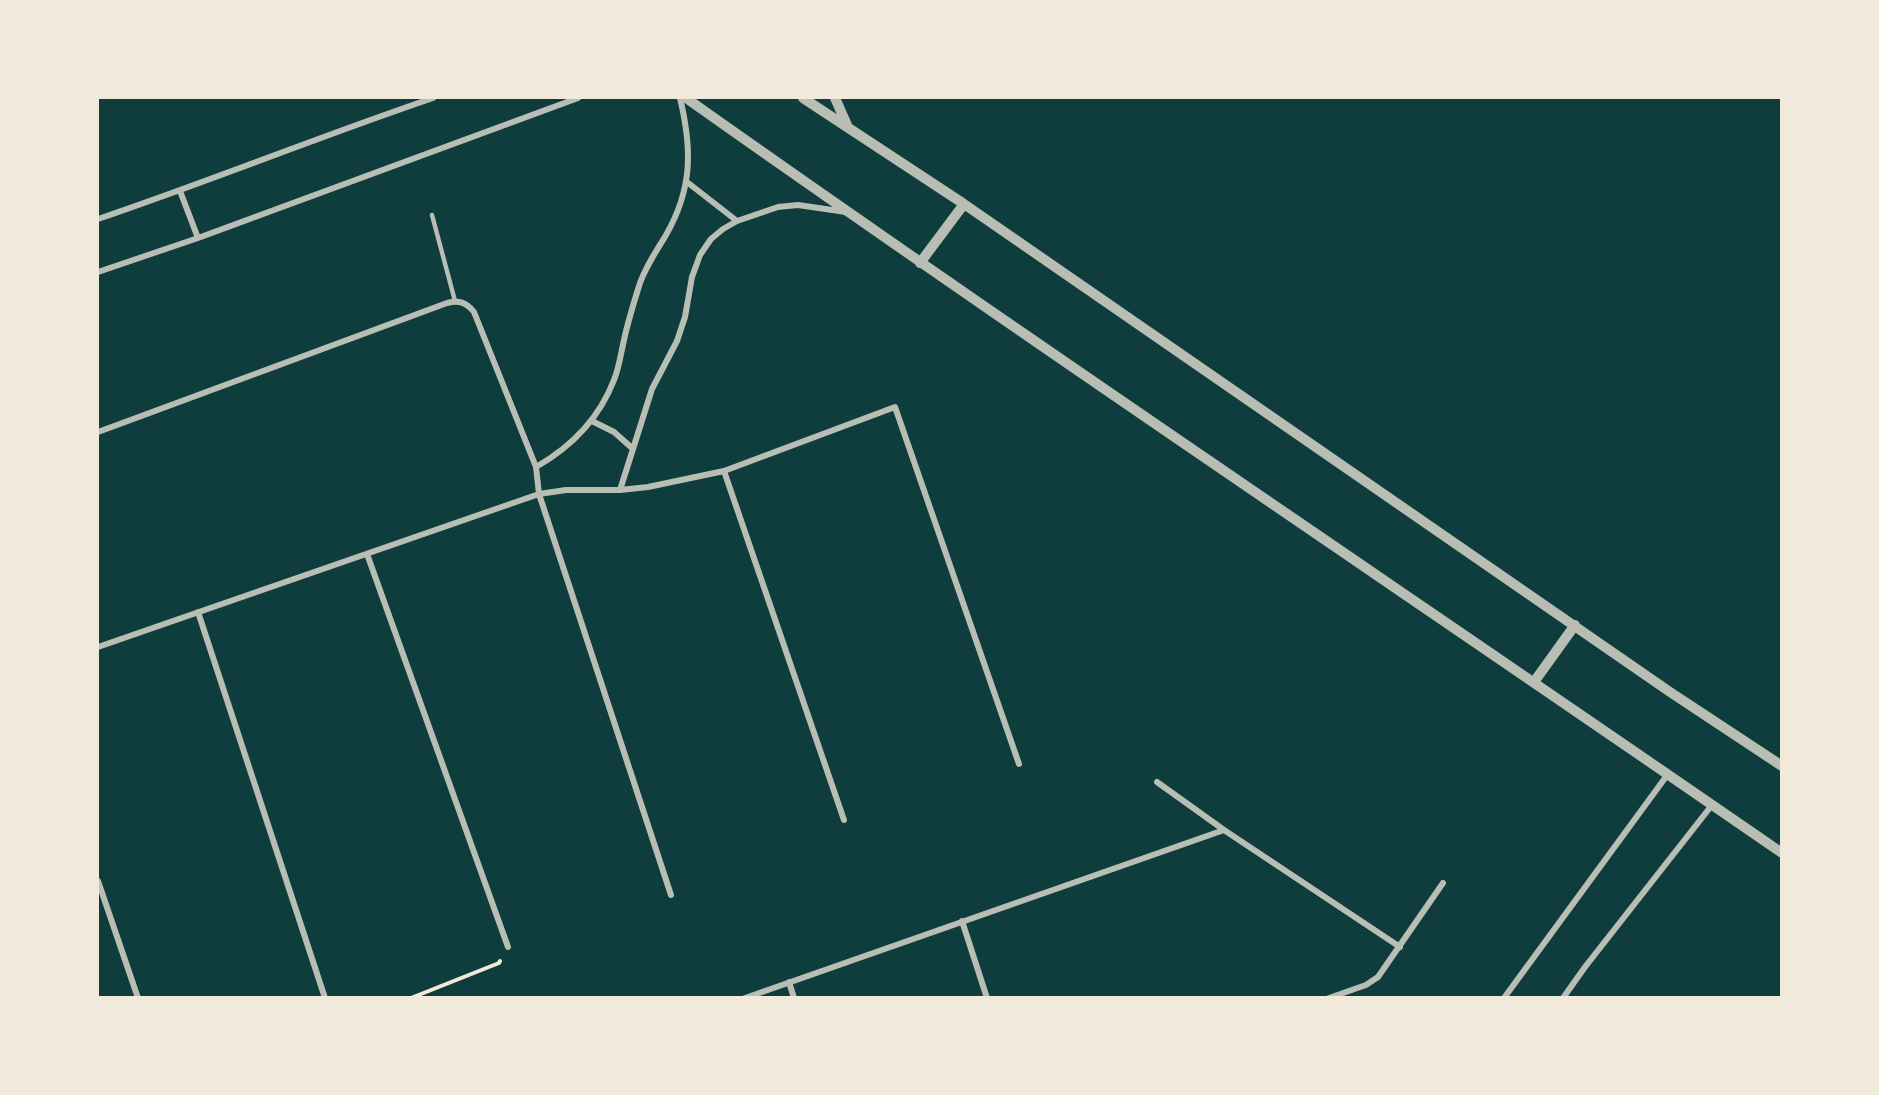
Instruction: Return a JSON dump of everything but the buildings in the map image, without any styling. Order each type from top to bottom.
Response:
[{"type":"street","points":[[98,219],[180,191],[350,126],[433,98]]},
{"type":"street","points":[[98,272],[198,238],[578,98]]},
{"type":"street","points":[[536,467],[571,444],[592,421],[615,379],[629,319],[648,263],[680,207],[687,182],[689,153],[680,98]]},
{"type":"street","points":[[686,98],[920,263],[1634,749],[1782,853]]},
{"type":"street","points":[[803,98],[964,204],[1670,692],[1782,766]]},
{"type":"street","points":[[835,98],[847,125]]},
{"type":"street","points":[[687,182],[736,221]]},
{"type":"street","points":[[180,191],[198,238]]},
{"type":"street","points":[[920,263],[964,204]]},
{"type":"street","points":[[620,490],[652,389],[677,341],[685,317],[692,277],[700,255],[711,239],[736,221],[778,207],[798,205],[849,213]]},
{"type":"street","points":[[98,432],[455,301],[468,305],[474,312],[536,467],[539,494],[671,895]]},
{"type":"street","points":[[98,647],[539,494],[566,490],[620,490],[648,487],[724,471],[896,407],[1019,764]]},
{"type":"street","points":[[592,421],[614,432],[632,448]]},
{"type":"street","points":[[724,471],[844,820]]},
{"type":"street","points":[[367,554],[508,947]]},
{"type":"street","points":[[198,612],[325,998]]},
{"type":"street","points":[[1534,682],[1575,625]]},
{"type":"street","points":[[1504,998],[1668,774]]},
{"type":"street","points":[[1157,782],[1224,830],[1400,947]]},
{"type":"street","points":[[1563,998],[1712,805]]},
{"type":"street","points":[[745,998],[1224,830]]},
{"type":"street","points":[[98,881],[138,998]]},
{"type":"street","points":[[1329,998],[1366,985],[1378,976],[1443,883]]},
{"type":"street","points":[[962,921],[987,998]]},
{"type":"street","points":[[789,982],[794,998]]},
{"type":"lane","points":[[432,215],[455,301]]},
{"type":"path","points":[[411,998],[499,963],[508,947]]}]
